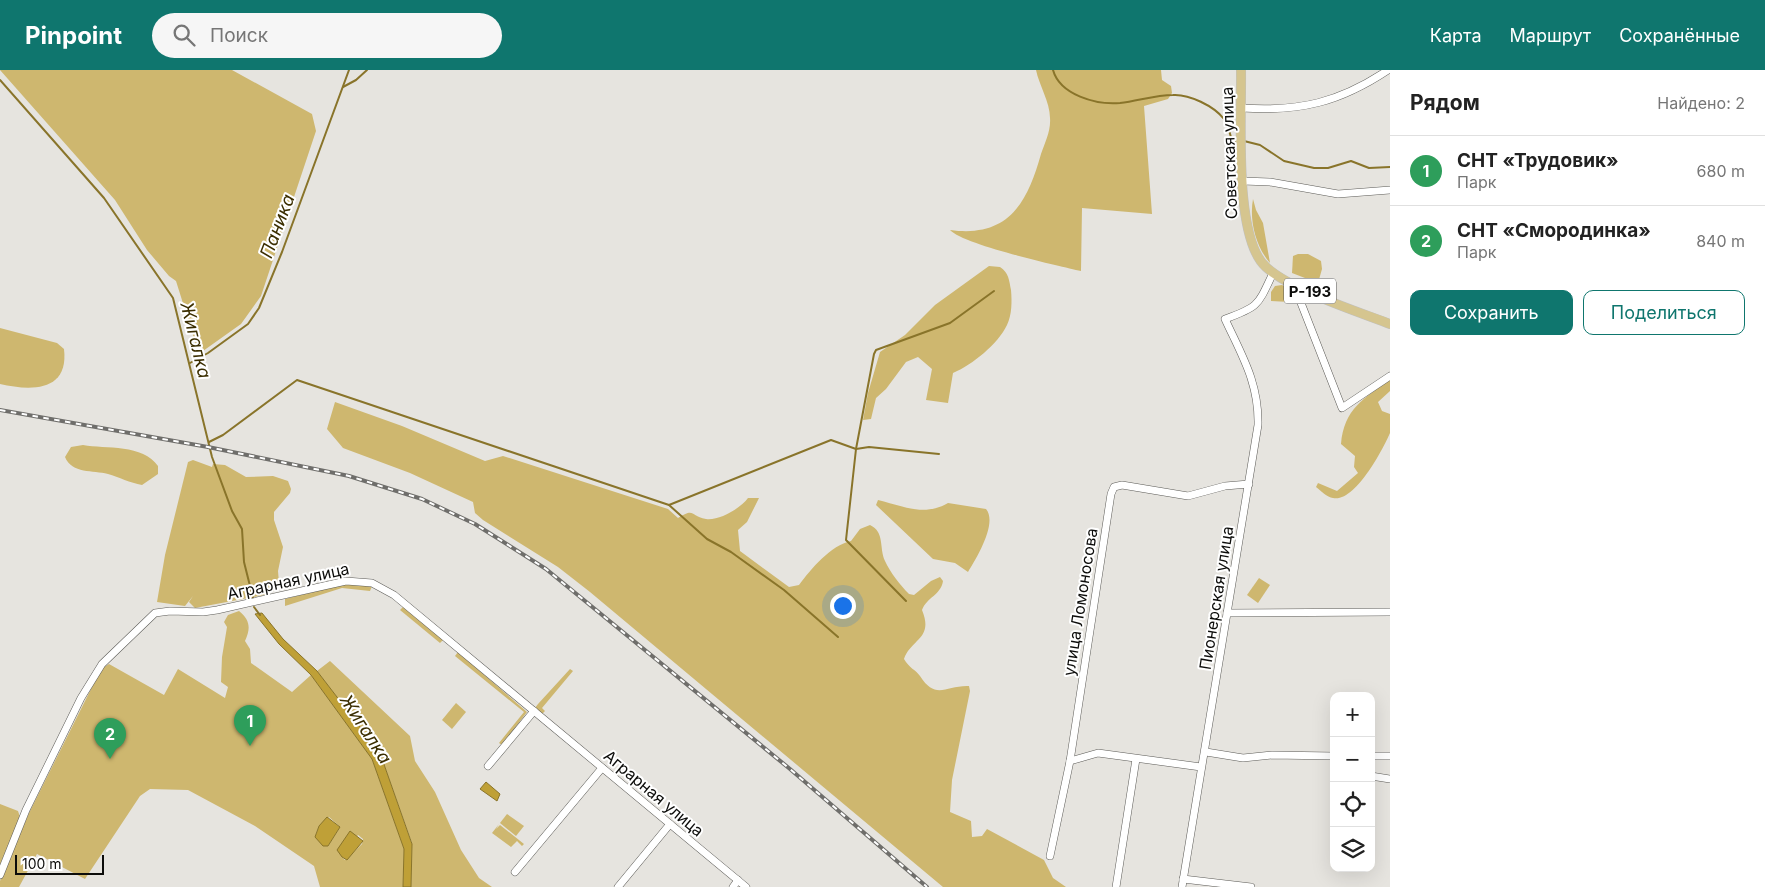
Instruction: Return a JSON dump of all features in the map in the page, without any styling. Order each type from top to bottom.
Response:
[{"type":"main road","name":"Советская улица","points":[[1241,70],[1243,181],[1248,235],[1258,258],[1274,273]]},
{"type":"main road","name":"Р-193","points":[[1274,273],[1305,289],[1390,324]]},
{"type":"street","points":[[1242,108],[1287,109],[1326,101],[1361,88],[1388,70]]},
{"type":"street","points":[[1243,181],[1270,182],[1338,194],[1390,190]]},
{"type":"street","name":"Пионерская улица","points":[[1182,887],[1201,767],[1206,752],[1249,484],[1258,406],[1256,386],[1225,319],[1251,310],[1258,304],[1274,273]]},
{"type":"street","points":[[1305,289],[1301,303],[1342,408],[1390,376]]},
{"type":"street","name":"улица Ломоносова","points":[[1050,856],[1070,760],[1111,494],[1114,487],[1122,485],[1188,496],[1225,486],[1249,484]]},
{"type":"street","name":"Аграрная улица","points":[[0,875],[30,802],[81,698],[102,664],[155,614],[170,610],[203,612],[346,581],[372,582],[394,596],[746,887]]},
{"type":"street","points":[[1228,613],[1390,612]]},
{"type":"street","points":[[488,766],[534,711]]},
{"type":"street","points":[[1206,752],[1243,758],[1272,755],[1330,756]]},
{"type":"street","points":[[1070,760],[1098,753],[1201,767]]},
{"type":"street","points":[[1375,756],[1390,756]]},
{"type":"street","points":[[1116,887],[1136,759]]},
{"type":"street","points":[[515,872],[602,768]]},
{"type":"street","points":[[1375,776],[1390,778]]},
{"type":"street","points":[[618,887],[670,824]]},
{"type":"street","points":[[1184,878],[1251,887]]},
{"type":"street","points":[[733,887],[738,880]]},
{"type":"shaded area","points":[[0,70],[232,70],[312,114],[316,131],[261,296],[241,324],[203,351],[197,348],[176,281],[169,276],[147,250],[115,200]]},
{"type":"shaded area","points":[[1036,70],[1161,70],[1162,80],[1171,86],[1172,93],[1168,99],[1144,106],[1152,214],[1082,208],[1081,271],[991,248],[959,236],[950,230],[970,231],[987,229],[1001,223],[1012,214],[1029,188],[1050,127],[1050,112]]},
{"type":"shaded area","points":[[1253,199],[1263,223],[1270,263],[1257,242],[1252,216]]},
{"type":"shaded area","points":[[1308,254],[1321,261],[1322,269],[1318,283],[1292,273],[1293,256]]},
{"type":"shaded area","points":[[989,266],[1000,267],[1008,277],[1012,299],[1009,321],[1003,332],[991,346],[976,359],[953,373],[948,403],[926,400],[932,369],[918,357],[906,362],[886,389],[876,398],[871,419],[863,420],[868,393],[880,352],[905,335],[935,305]]},
{"type":"shaded area","points":[[1282,285],[1296,292],[1295,297],[1289,302],[1271,301],[1271,292],[1275,286]]},
{"type":"shaded area","points":[[0,328],[57,343],[64,349],[64,363],[60,374],[54,381],[46,385],[24,388],[0,384]]},
{"type":"shaded area","points":[[1390,380],[1390,391],[1378,402],[1382,411],[1390,414],[1390,433],[1375,462],[1359,484],[1350,492],[1341,497],[1333,498],[1324,494],[1316,487],[1318,483],[1337,491],[1358,473],[1354,467],[1355,456],[1341,444],[1346,422],[1351,413],[1364,399]]},
{"type":"shaded area","points":[[335,402],[402,426],[485,461],[503,456],[668,509],[678,518],[687,513],[692,513],[706,519],[717,518],[735,510],[748,498],[759,498],[747,522],[738,530],[740,551],[789,587],[799,585],[822,558],[836,547],[851,541],[860,529],[870,525],[875,528],[880,536],[883,556],[887,565],[909,594],[914,595],[931,581],[940,577],[943,581],[940,590],[927,602],[922,610],[925,620],[923,633],[907,652],[904,659],[931,688],[942,690],[969,686],[970,691],[952,780],[950,812],[971,821],[972,837],[982,836],[987,829],[1044,860],[1053,878],[1066,887],[943,887],[590,592],[558,567],[483,520],[475,513],[473,502],[410,473],[343,448],[327,429]]},
{"type":"shaded area","points":[[83,445],[124,449],[143,454],[158,466],[158,474],[142,485],[108,474],[78,469],[68,462],[65,457],[71,447]]},
{"type":"shaded area","points":[[193,460],[212,467],[213,464],[225,465],[246,477],[273,476],[288,481],[291,489],[290,493],[274,512],[274,520],[283,547],[278,571],[279,583],[275,590],[264,595],[195,608],[189,602],[193,596],[185,606],[157,602],[165,555],[188,462]]},
{"type":"shaded area","points":[[878,500],[922,510],[939,507],[948,503],[986,509],[989,515],[988,532],[968,572],[955,563],[933,559],[876,505]]},
{"type":"shaded area","points":[[1259,578],[1270,585],[1258,603],[1247,595]]},
{"type":"shaded area","points":[[347,583],[372,586],[370,591],[342,588],[285,606],[285,599]]},
{"type":"shaded area","points":[[403,607],[443,640],[440,643],[400,610]]},
{"type":"shaded area","points":[[239,611],[247,621],[249,628],[245,641],[250,649],[251,663],[292,692],[311,675],[372,759],[404,849],[403,887],[320,887],[314,866],[255,826],[188,790],[150,789],[140,796],[85,879],[37,854],[19,887],[0,887],[0,881],[29,813],[101,669],[109,664],[164,695],[178,669],[225,698],[228,687],[221,682],[222,657],[227,627],[224,622],[228,615]],"holes":[[[329,817],[339,826],[339,829],[328,846],[316,834],[319,826]],[[358,835],[363,839],[362,844],[345,860],[342,857]]]},
{"type":"shaded area","points":[[262,613],[283,639],[317,671],[380,753],[412,844],[411,887],[403,887],[404,849],[372,759],[311,675],[279,644],[255,614]]},
{"type":"shaded area","points":[[458,652],[527,712],[502,745],[499,743],[524,712],[455,656]]},
{"type":"shaded area","points":[[330,661],[410,736],[415,761],[435,792],[461,850],[479,878],[492,887],[411,887],[412,843],[380,753],[317,671]]},
{"type":"shaded area","points":[[570,669],[573,671],[542,708],[545,711],[542,714],[535,708]]},
{"type":"shaded area","points":[[456,703],[466,712],[452,729],[442,720]]},
{"type":"shaded area","points":[[486,782],[500,794],[497,801],[480,789]]},
{"type":"shaded area","points":[[0,804],[18,811],[20,817],[0,865]]},
{"type":"shaded area","points":[[507,814],[524,826],[516,836],[500,823]]},
{"type":"shaded area","points":[[327,817],[340,827],[328,846],[323,846],[315,837],[319,826]]},
{"type":"shaded area","points":[[499,824],[496,829],[500,825],[524,844],[522,846],[517,841],[511,847],[492,833]]},
{"type":"shaded area","points":[[350,831],[363,841],[347,860],[337,850]]},
{"type":"waterway","name":"Паника","points":[[190,363],[208,353],[248,324],[259,308],[282,252],[349,70]]},
{"type":"waterway","points":[[343,87],[356,80],[367,70]]},
{"type":"waterway","name":"Паника","points":[[1053,70],[1063,86],[1080,97],[1090,100],[1120,103],[1173,95],[1194,99],[1208,105],[1220,114],[1227,124],[1232,141],[1237,141]]},
{"type":"waterway","name":"Жигалка","points":[[0,80],[104,198],[173,298],[212,457],[232,511],[242,529],[244,562],[253,598]]},
{"type":"waterway","name":"Паника","points":[[1244,141],[1260,145],[1284,161],[1314,168],[1328,168],[1351,161],[1369,168],[1390,167]]},
{"type":"waterway","points":[[906,601],[846,540],[856,449],[874,354],[876,350],[950,323],[994,291]]},
{"type":"waterway","points":[[209,442],[223,435],[297,380],[669,505],[831,440],[856,449],[869,447],[939,454]]},
{"type":"waterway","points":[[669,505],[707,539],[731,552],[784,590],[838,637]]},
{"type":"waterway","name":"Жигалка","points":[[254,607],[260,615]]},
{"type":"railway","points":[[0,410],[208,447],[349,476],[422,499],[475,524],[546,569],[790,769],[927,887]]},
{"type":"place","name":"СНТ «Трудовик»","points":[[250,746]]},
{"type":"place","name":"СНТ «Смородинка»","points":[[110,759]]}]
